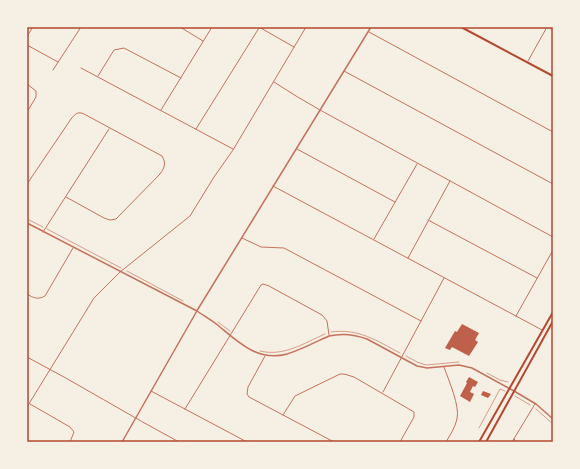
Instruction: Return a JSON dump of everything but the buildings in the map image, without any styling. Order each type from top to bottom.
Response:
[{"type":"main road","points":[[461,27],[553,76]]},
{"type":"main road","points":[[479,442],[553,312]]},
{"type":"main road","points":[[486,442],[553,320]]},
{"type":"street","points":[[27,36],[33,27]]},
{"type":"street","points":[[53,70],[81,27]]},
{"type":"street","points":[[180,27],[204,41]]},
{"type":"street","points":[[161,111],[212,27]]},
{"type":"street","points":[[196,130],[259,27],[295,47]]},
{"type":"street","points":[[27,407],[94,298],[120,272],[190,216],[233,150],[306,27]]},
{"type":"street","points":[[122,442],[197,311],[370,27]]},
{"type":"street","points":[[527,62],[547,27]]},
{"type":"street","points":[[368,32],[553,132]]},
{"type":"street","points":[[27,45],[58,62]]},
{"type":"street","points":[[98,76],[114,50],[121,48],[134,52],[181,78]]},
{"type":"street","points":[[81,68],[233,150]]},
{"type":"street","points":[[344,71],[553,184]]},
{"type":"street","points":[[274,82],[320,110],[553,237]]},
{"type":"street","points":[[27,84],[36,91],[36,97],[27,112]]},
{"type":"street","points":[[27,184],[71,119],[76,114],[84,114],[162,156],[165,164],[164,169],[136,200],[116,219],[110,220],[104,218],[66,197]]},
{"type":"street","points":[[43,232],[110,128]]},
{"type":"street","points":[[296,148],[395,202]]},
{"type":"street","points":[[374,240],[417,163]]},
{"type":"street","points":[[407,258],[450,181]]},
{"type":"street","points":[[273,186],[542,331]]},
{"type":"street","points":[[428,220],[537,278]]},
{"type":"street","points":[[27,223],[197,311],[230,335],[242,346],[265,356],[287,354],[329,336],[342,334],[358,336],[367,339],[417,366],[427,368],[454,365],[465,366],[482,373],[535,404],[553,419]]},
{"type":"street","points":[[242,238],[261,247],[284,248],[421,321]]},
{"type":"street","points":[[27,294],[38,299],[45,296],[74,248]]},
{"type":"street","points":[[515,316],[553,250]]},
{"type":"street","points":[[383,393],[444,278]]},
{"type":"street","points":[[185,409],[258,287],[263,284],[322,315],[326,321],[329,336]]},
{"type":"street","points":[[265,356],[248,387],[248,394],[254,399],[334,442]]},
{"type":"street","points":[[27,357],[135,419],[179,442]]},
{"type":"street","points":[[444,366],[457,409],[454,428],[446,442]]},
{"type":"street","points":[[283,415],[295,396],[340,374],[354,377],[412,409],[415,414],[414,417],[400,442]]},
{"type":"street","points":[[151,391],[247,442]]},
{"type":"street","points":[[30,403],[70,427],[74,432],[70,442]]},
{"type":"street","points":[[512,442],[535,404]]},
{"type":"street","points":[[513,439],[517,442]]},
{"type":"path","points":[[27,219],[186,302]]},
{"type":"path","points":[[214,319],[231,333]]},
{"type":"path","points":[[257,350],[267,352],[287,351],[328,332],[341,330],[358,332],[368,336],[417,362],[426,365],[454,362],[460,363]]},
{"type":"path","points":[[479,428],[500,389],[506,391],[510,388],[508,382],[500,380],[483,371]]},
{"type":"path","points":[[512,394],[533,407],[553,424]]},
{"type":"waterway","points":[[548,28],[553,31]]}]
